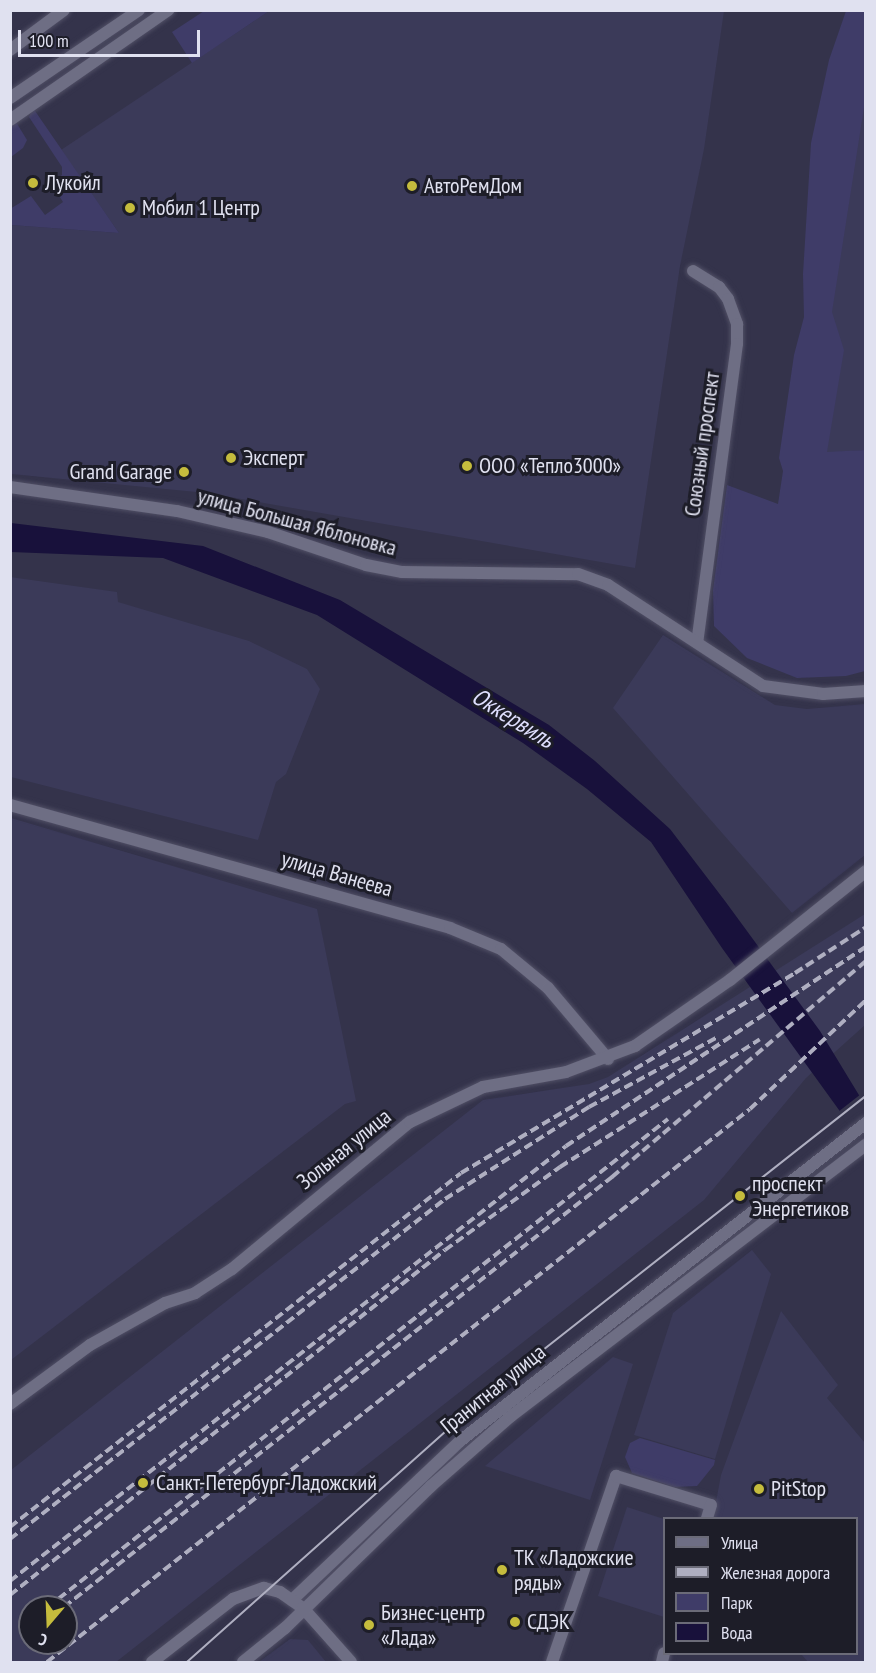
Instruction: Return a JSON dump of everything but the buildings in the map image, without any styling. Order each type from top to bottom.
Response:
[{"type":"street","points":[[10,50],[64,10]]},
{"type":"street","points":[[10,98],[139,10]]},
{"type":"street","points":[[10,120],[168,10]]},
{"type":"street","name":"Союзный проспект","points":[[693,271],[719,287],[728,299],[737,324],[737,344],[698,642]]},
{"type":"street","name":"улица Большая Яблоновка","points":[[10,487],[177,511],[268,532],[366,565],[402,572],[578,574],[608,585],[763,686],[823,694],[866,691]]},
{"type":"street","name":"улица Ванеева","points":[[10,805],[450,928],[501,949],[548,988],[608,1059]]},
{"type":"street","name":"Зольная улица","points":[[10,1404],[100,1339],[165,1303],[195,1293],[232,1269],[410,1122],[483,1087],[566,1072],[608,1059],[658,1033],[730,980],[866,871]]},
{"type":"street","name":"Гранитная улица","points":[[292,1600],[460,1441],[866,1123]]},
{"type":"street","name":"Гранитная улица","points":[[243,1662],[431,1486],[511,1416],[866,1145]]},
{"type":"street","points":[[552,1662],[608,1490],[616,1476],[711,1505],[707,1517]]},
{"type":"street","points":[[152,1662],[244,1593],[273,1588],[303,1608],[351,1662]]},
{"type":"shaded area","points":[[269,11],[724,11],[704,149],[680,266],[635,568],[207,493],[11,474],[11,225],[119,233],[61,150]]},
{"type":"shaded area","points":[[865,83],[865,450],[827,453],[801,446]]},
{"type":"shaded area","points":[[10,577],[117,592],[118,602],[249,641],[307,669],[320,689],[286,774],[276,782],[258,840],[11,777]]},
{"type":"shaded area","points":[[663,635],[775,705],[807,709],[865,704],[865,855],[792,913],[613,708]]},
{"type":"shaded area","points":[[11,818],[317,909],[356,1101],[345,1104],[11,1360]]},
{"type":"shaded area","points":[[865,914],[865,1025],[806,1078],[704,1200],[116,1662],[11,1662],[11,1470],[483,1100],[589,1084],[608,1077]]},
{"type":"shaded area","points":[[752,1250],[771,1274],[715,1459],[634,1435],[673,1313]]},
{"type":"shaded area","points":[[781,1311],[838,1385],[827,1398],[865,1443],[865,1662],[808,1662],[802,1655],[858,1655],[858,1517],[713,1517],[721,1475]]},
{"type":"shaded area","points":[[613,1357],[633,1364],[590,1500],[485,1466]]},
{"type":"shaded area","points":[[627,1507],[663,1519],[663,1617],[598,1596]]},
{"type":"shaded area","points":[[290,1639],[308,1640],[326,1662],[259,1662]]},
{"type":"green space","points":[[204,11],[269,11],[192,63],[172,32]]},
{"type":"green space","points":[[846,11],[865,11],[865,101],[832,312],[844,350],[827,452],[865,450],[865,671],[846,676],[797,678],[747,658],[714,626],[713,590],[727,485],[778,504],[783,471],[779,458],[794,355],[804,317],[803,274],[811,143],[829,60]]},
{"type":"green space","points":[[33,108],[119,233],[11,225],[10,209],[31,196],[45,215],[63,202],[54,188],[49,191],[46,186],[62,175],[62,167],[29,117]]},
{"type":"green space","points":[[11,122],[16,122],[27,140],[23,148],[11,157]]},
{"type":"green space","points":[[640,1438],[715,1460],[714,1465],[697,1486],[674,1487],[632,1473],[625,1457],[630,1443]]},
{"type":"water","name":"Оккервиль","points":[[11,523],[203,546],[340,600],[549,725],[595,761],[670,829],[725,901],[820,1031],[865,1105],[865,1146],[722,948],[651,842],[587,789],[523,743],[317,615],[163,558],[11,552]]},
{"type":"pier","points":[[861,1094],[866,1100],[866,1149],[838,1112]]},
{"type":"tram line","points":[[187,1662],[491,1391],[866,1096]]},
{"type":"railway","points":[[10,1527],[461,1173],[795,973],[866,927]]},
{"type":"railway","points":[[10,1581],[566,1146],[866,947]]},
{"type":"railway","points":[[78,1596],[612,1177],[866,961]]},
{"type":"railway","points":[[47,1662],[750,1109],[866,1000]]},
{"type":"railway","points":[[10,1539],[445,1199],[589,1107],[718,1037]]},
{"type":"railway","points":[[10,1595],[445,1250],[560,1167],[760,1039]]},
{"type":"railway","points":[[63,1595],[668,1119]]},
{"type":"place","name":"Лукойл","points":[[33,183]]},
{"type":"place","name":"АвтоРемДом","points":[[412,186]]},
{"type":"place","name":"Мобил 1 Центр","points":[[130,208]]},
{"type":"place","name":"Эксперт","points":[[231,458]]},
{"type":"place","name":"ООО «Тепло3000»","points":[[467,466]]},
{"type":"place","name":"Grand Garage","points":[[184,472]]},
{"type":"place","name":"проспект Энергетиков","points":[[740,1196]]},
{"type":"place","name":"Санкт-Петербург-Ладожский","points":[[143,1483]]},
{"type":"place","name":"PitStop","points":[[759,1489]]},
{"type":"place","name":"ТК «Ладожские ряды»","points":[[502,1570]]},
{"type":"place","name":"СДЭК","points":[[515,1622]]},
{"type":"place","name":"Бизнес-центр «Лада»","points":[[369,1625]]}]
